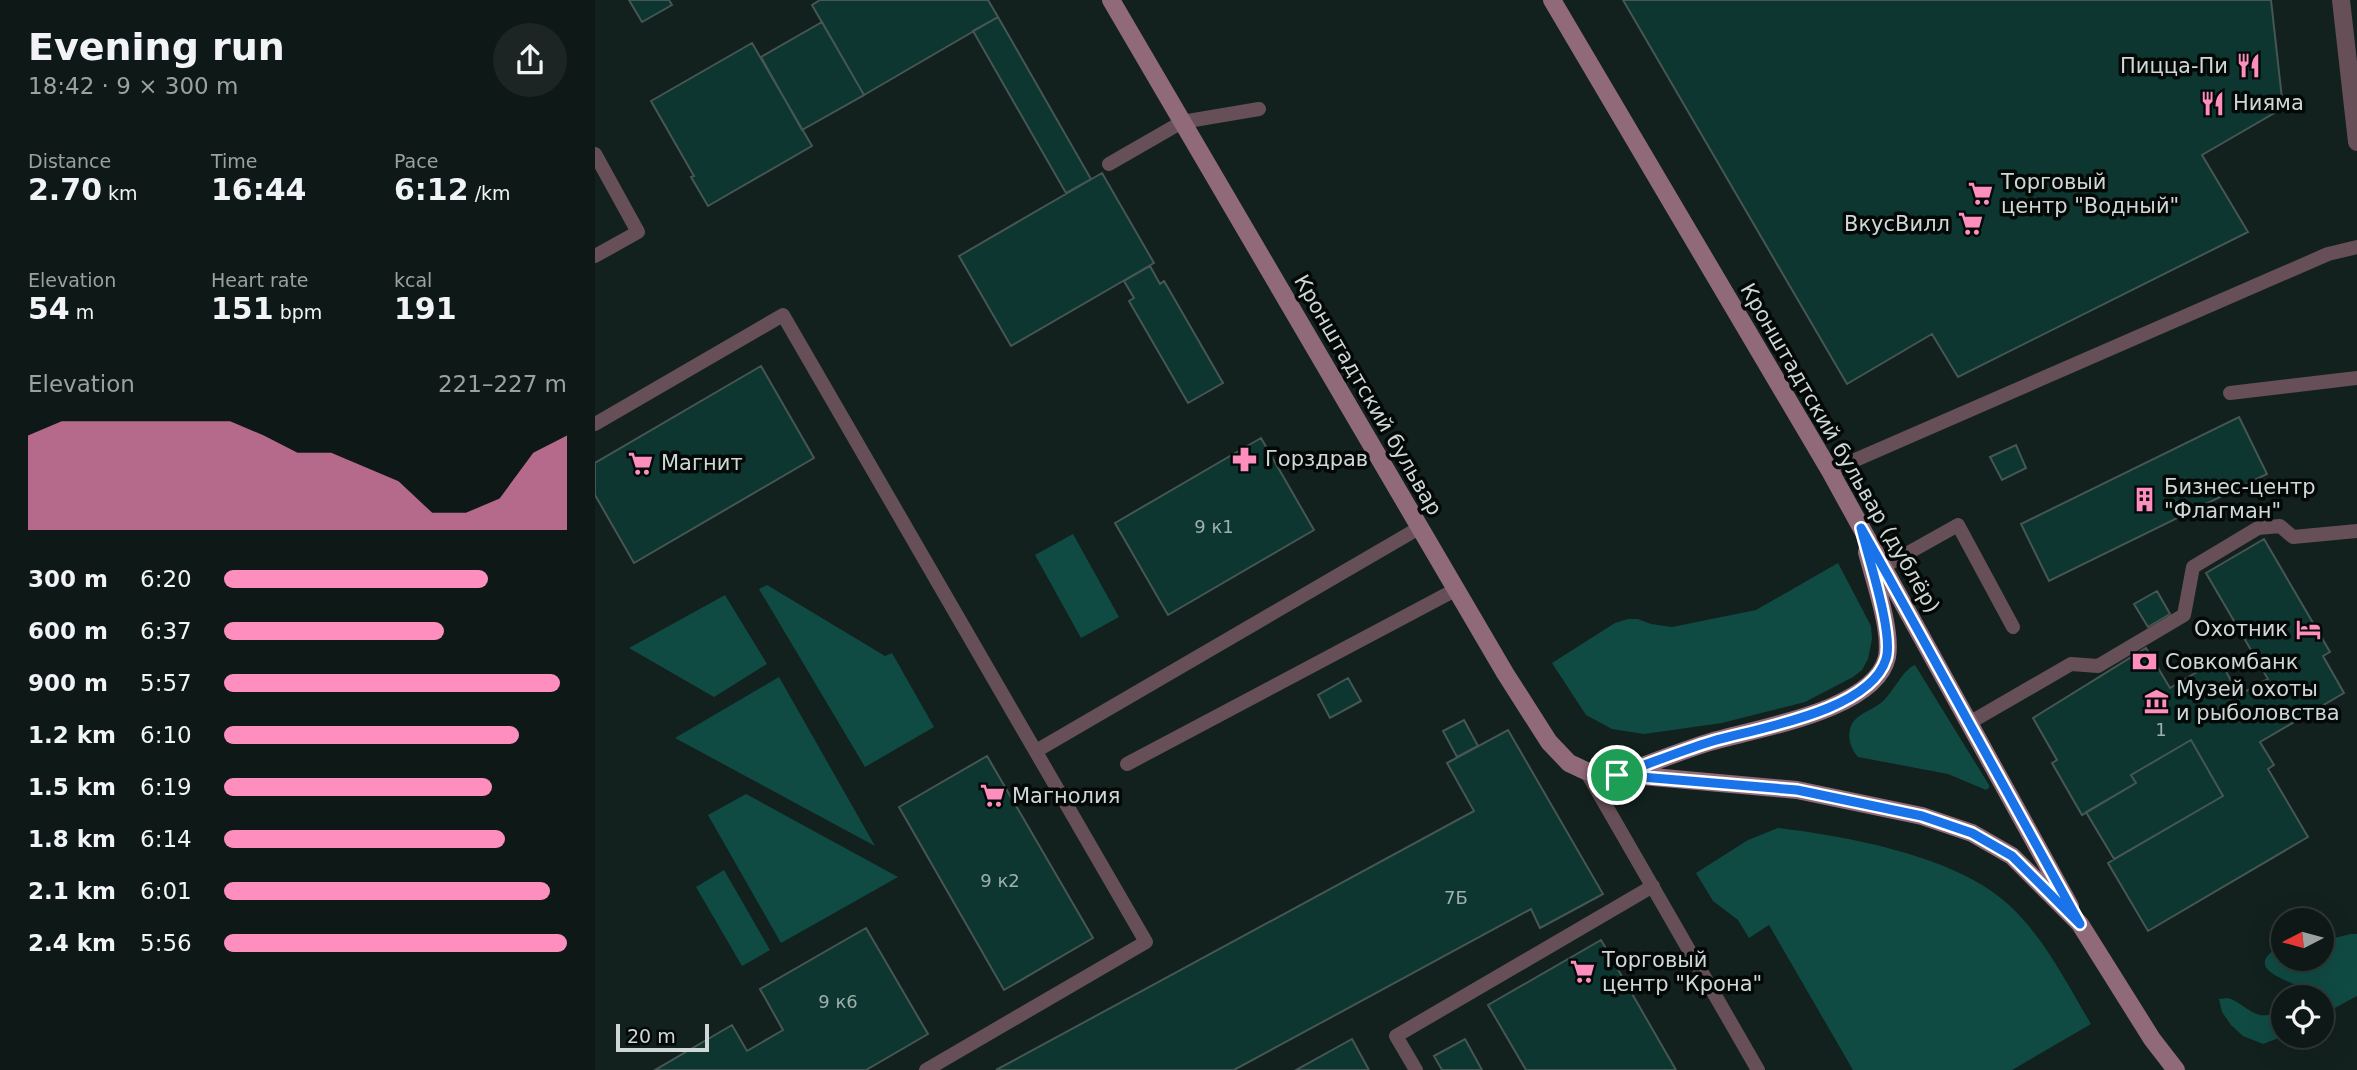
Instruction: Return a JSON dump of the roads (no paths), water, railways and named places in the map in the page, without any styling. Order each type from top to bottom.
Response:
[{"type":"main road","name":"Кронштадтский бульвар","points":[[1111,0],[1455,590],[1549,742],[1569,763],[1586,771],[1617,775],[1797,790],[1922,816],[1972,833],[2012,856],[2080,924],[2152,1039],[2176,1070]]},
{"type":"main road","name":"Кронштадтский бульвар (дублёр)","points":[[1552,0],[1830,471],[2080,924]]},
{"type":"main road","name":"Кронштадтский бульвар","points":[[1617,775],[1710,742],[1821,712],[1861,691],[1878,676],[1887,657],[1888,635],[1861,528]]},
{"type":"street","points":[[2341,0],[2357,142]]},
{"type":"lane","points":[[1109,164],[1182,122],[1259,109]]},
{"type":"lane","points":[[595,154],[638,232],[595,256]]},
{"type":"lane","points":[[1830,471],[2316,259],[2357,247]]},
{"type":"lane","points":[[595,424],[783,315],[1146,942],[926,1070]]},
{"type":"lane","points":[[2230,393],[2357,378]]},
{"type":"lane","points":[[1883,567],[1958,525],[2013,627]]},
{"type":"lane","points":[[1969,723],[2071,664],[2098,666],[2184,615],[2193,566],[2258,528],[2280,526],[2293,537],[2357,531]]},
{"type":"lane","points":[[1035,751],[1419,528]]},
{"type":"lane","points":[[1127,764],[1455,590]]},
{"type":"lane","points":[[1586,771],[1758,1070]]},
{"type":"lane","points":[[1416,1070],[1396,1036],[1653,886]]},
{"type":"place","name":"Пицца-Пи","points":[[2248,66]]},
{"type":"place","name":"Нияма","points":[[2213,103]]},
{"type":"place","name":"Торговый центр \"Водный\"","points":[[1981,194]]},
{"type":"place","name":"ВкусВилл","points":[[1970,224]]},
{"type":"place","name":"Горздрав","points":[[1245,459]]},
{"type":"place","name":"Магнит","points":[[641,463]]},
{"type":"place","name":"Бизнес-центр \"Флагман\"","points":[[2144,499]]},
{"type":"place","name":"Охотник","points":[[2308,629]]},
{"type":"place","name":"Совкомбанк","points":[[2145,662]]},
{"type":"place","name":"Музей охоты и рыболовства","points":[[2156,701]]},
{"type":"place","name":"Магнолия","points":[[992,796]]},
{"type":"place","name":"Торговый центр \"Крона\"","points":[[1582,972]]}]
